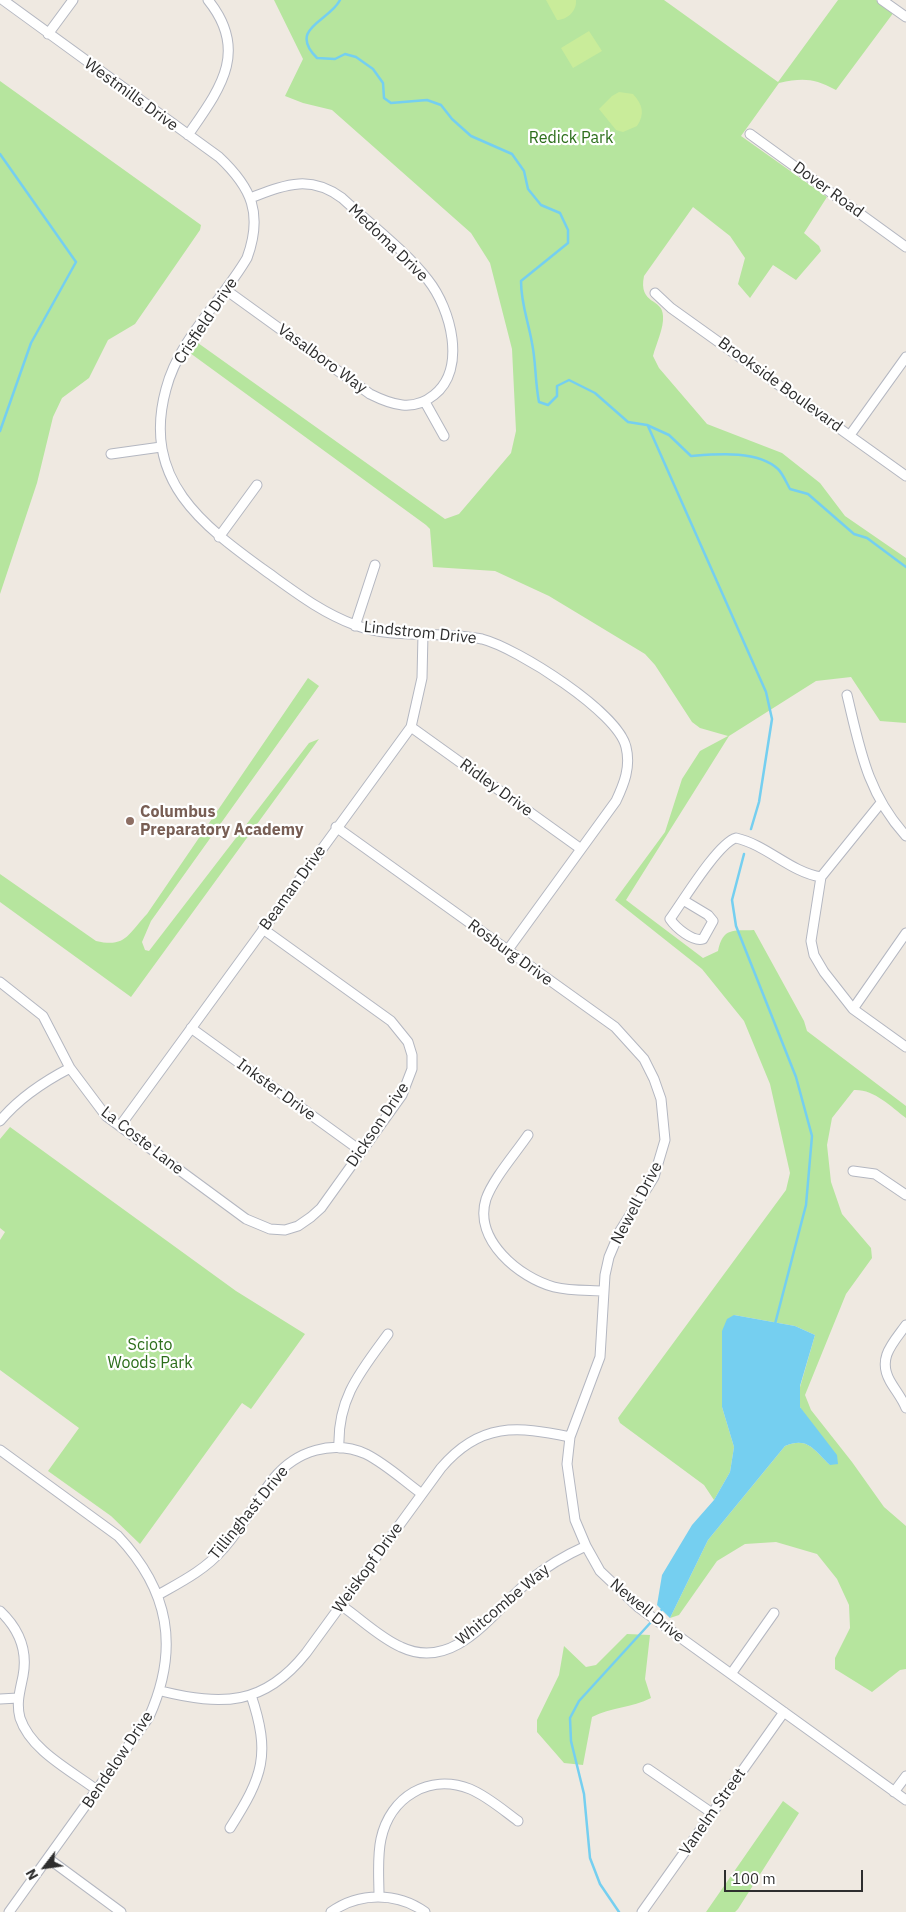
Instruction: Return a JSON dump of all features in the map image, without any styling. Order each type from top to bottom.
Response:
[{"type":"street","name":"Westmills Drive","points":[[3,0],[219,157],[238,175],[250,198]]},
{"type":"street","points":[[48,34],[72,0]]},
{"type":"street","points":[[188,136],[215,96],[226,75],[228,46],[224,28],[218,12],[208,0]]},
{"type":"street","points":[[882,0],[906,17]]},
{"type":"street","name":"Dover Road","points":[[750,134],[906,247]]},
{"type":"street","name":"Medoma Drive","points":[[250,198],[282,186],[303,183],[330,190],[430,282],[443,308],[453,341],[454,359],[449,377],[438,392],[425,402]]},
{"type":"street","name":"Crisfield Drive","points":[[161,447],[160,433],[165,389],[175,363],[247,258],[254,239],[250,198]]},
{"type":"street","name":"Vasalboro Way","points":[[226,290],[370,394],[388,403],[403,406],[425,402]]},
{"type":"street","name":"Brookside Boulevard","points":[[655,293],[671,308],[906,476]]},
{"type":"street","points":[[850,435],[906,356]]},
{"type":"street","points":[[425,402],[444,436]]},
{"type":"street","points":[[111,454],[161,447]]},
{"type":"street","name":"Lindstrom Drive","points":[[161,447],[170,473],[183,498],[199,518],[219,537],[311,603],[333,616],[372,631],[460,635],[485,640],[525,657],[597,708],[619,731],[626,746],[628,762],[625,782],[616,801],[507,951]]},
{"type":"street","points":[[219,537],[257,485]]},
{"type":"street","points":[[355,626],[375,565]]},
{"type":"street","name":"Beaman Drive","points":[[120,1126],[336,827],[411,727],[422,678],[423,634]]},
{"type":"street","points":[[847,695],[860,751],[880,804],[906,836]]},
{"type":"street","name":"Ridley Drive","points":[[411,727],[580,849]]},
{"type":"street","points":[[880,804],[821,877],[811,941],[814,955],[824,972],[853,1008],[906,1046]]},
{"type":"street","name":"Rosburg Drive","points":[[336,827],[615,1027],[644,1059],[661,1099]]},
{"type":"street","points":[[684,900],[708,915],[713,921],[703,940],[696,940],[674,925],[670,919],[723,845],[729,840],[736,838],[762,848],[808,874],[821,877]]},
{"type":"street","name":"Dickson Drive","points":[[263,929],[391,1021],[408,1042],[412,1055],[412,1069],[408,1084],[402,1095],[321,1208],[292,1228],[270,1229]]},
{"type":"street","points":[[853,1008],[906,934]]},
{"type":"street","name":"La Coste Lane","points":[[0,982],[44,1016],[70,1068],[94,1102],[120,1126],[246,1219],[270,1229]]},
{"type":"street","name":"Inkster Drive","points":[[191,1028],[361,1151]]},
{"type":"street","points":[[0,1121],[14,1104],[48,1080],[70,1068]]},
{"type":"street","name":"Newell Drive","points":[[661,1099],[665,1122],[665,1140],[661,1156],[654,1177],[620,1231],[609,1257],[604,1291],[600,1357],[570,1437],[567,1464],[574,1520],[600,1571],[647,1614],[906,1800]]},
{"type":"street","points":[[528,1135],[486,1200],[484,1218],[492,1243],[505,1257],[540,1282],[564,1289],[604,1291]]},
{"type":"street","points":[[853,1170],[875,1174],[906,1195]]},
{"type":"street","points":[[906,1325],[886,1352],[884,1362],[890,1381],[906,1408]]},
{"type":"street","points":[[339,1448],[339,1422],[346,1398],[359,1374],[388,1334]]},
{"type":"street","name":"Weiskopf Drive","points":[[161,1691],[205,1700],[220,1701],[251,1695],[273,1684],[295,1667],[342,1606],[449,1458],[462,1446],[483,1434],[519,1428],[570,1437]]},
{"type":"street","name":"Tillinghast Drive","points":[[158,1594],[195,1574],[224,1548],[288,1463],[317,1449],[339,1448],[366,1454],[422,1494]]},
{"type":"street","name":"Bendelow Drive","points":[[0,1450],[118,1536],[144,1567],[158,1594],[167,1642],[161,1691],[150,1717],[9,1912]]},
{"type":"street","name":"Whitcombe Way","points":[[342,1606],[402,1648],[417,1652],[433,1653],[448,1650],[475,1633],[530,1580],[561,1558],[586,1546]]},
{"type":"street","points":[[0,1611],[15,1628],[24,1649],[25,1663],[18,1698],[20,1719],[34,1742],[98,1791]]},
{"type":"street","points":[[731,1674],[774,1613]]},
{"type":"street","points":[[230,1828],[257,1780],[262,1764],[262,1734],[251,1695]]},
{"type":"street","points":[[0,1699],[18,1698]]},
{"type":"street","name":"Vanelm Street","points":[[642,1912],[784,1712]]},
{"type":"street","points":[[648,1768],[712,1813]]},
{"type":"street","points":[[894,1792],[906,1776]]},
{"type":"street","points":[[379,1896],[380,1841],[387,1818],[400,1801],[417,1789],[438,1784],[460,1786],[480,1794],[518,1821]]},
{"type":"street","points":[[49,1859],[122,1912]]},
{"type":"street","points":[[331,1912],[350,1902],[379,1896],[409,1903],[425,1912]]},
{"type":"green space","name":"Redick Park","points":[[274,0],[664,0],[778,82],[838,0],[876,0],[894,12],[836,90],[821,83],[808,80],[779,83],[741,136],[827,197],[804,233],[819,246],[821,251],[796,280],[773,265],[750,298],[738,284],[745,258],[730,236],[693,207],[644,276],[643,285],[647,297],[659,306],[663,316],[661,331],[653,356],[659,368],[707,424],[782,453],[820,483],[845,516],[906,558],[906,723],[880,721],[851,677],[816,681],[729,736],[626,900],[703,958],[718,951],[720,943],[726,934],[735,931],[754,930],[804,1021],[807,1031],[906,1106],[906,1118],[875,1095],[861,1090],[854,1090],[832,1118],[827,1145],[831,1182],[842,1214],[871,1248],[872,1258],[846,1294],[805,1395],[811,1410],[884,1507],[906,1526],[906,1669],[900,1670],[872,1692],[835,1669],[835,1658],[850,1628],[849,1605],[837,1579],[817,1554],[776,1542],[745,1544],[717,1561],[679,1615],[670,1618],[708,1540],[785,1446],[799,1443],[810,1446],[830,1465],[800,1407],[800,1387],[815,1335],[795,1326],[734,1315],[722,1407],[734,1447],[730,1472],[714,1500],[704,1485],[620,1423],[618,1418],[786,1190],[790,1173],[770,1084],[744,1021],[702,969],[615,900],[665,832],[682,779],[700,751],[728,736],[700,728],[692,722],[655,665],[645,654],[549,596],[495,571],[433,567],[430,529],[426,525],[190,353],[198,343],[445,519],[459,514],[511,453],[516,431],[512,349],[490,263],[471,233],[332,110],[303,103],[285,96],[303,59]]},
{"type":"green space","points":[[546,0],[576,0],[576,4],[571,14],[561,20],[557,20]]},
{"type":"green space","points":[[589,31],[602,51],[573,68],[561,48]]},
{"type":"green space","points":[[0,81],[201,225],[200,230],[135,324],[108,340],[89,378],[62,398],[53,417],[37,483],[0,594]]},
{"type":"green space","points":[[619,92],[633,94],[642,110],[637,126],[623,132],[616,130],[599,109]]},
{"type":"green space","points":[[308,678],[319,686],[151,921],[142,942],[145,950],[149,951],[309,743],[319,739],[131,997],[0,902],[0,874],[96,941],[114,943],[126,938],[147,914]]},
{"type":"green space","name":"Scioto Woods Park","points":[[10,1127],[236,1291],[305,1334],[251,1409],[242,1403],[140,1544],[111,1516],[48,1471],[79,1428],[0,1370],[0,1240],[5,1232],[0,1228],[0,1139]]},
{"type":"green space","points":[[627,1634],[650,1635],[645,1679],[651,1698],[592,1717],[583,1765],[564,1763],[537,1732],[537,1720],[559,1675],[564,1646],[586,1667],[596,1665]]},
{"type":"green space","points":[[783,1801],[799,1813],[738,1909],[735,1912],[706,1912]]},
{"type":"water","points":[[734,1315],[795,1326],[815,1335],[800,1386],[800,1407],[837,1455],[838,1464],[830,1465],[815,1450],[805,1444],[793,1443],[785,1446],[708,1540],[670,1618],[657,1605],[662,1575],[692,1525],[714,1500],[730,1472],[734,1447],[722,1407],[722,1331],[727,1319]]},
{"type":"waterway","points":[[340,0],[308,32],[309,48],[317,58],[335,59],[345,54],[356,57],[373,69],[383,83],[384,98],[391,103],[427,100],[441,105],[452,119],[471,136],[512,154],[524,171],[528,189],[541,205],[560,213],[568,230],[568,243],[521,281],[523,305],[533,350],[539,402],[548,405],[557,396],[557,386],[569,380],[595,393],[628,422],[647,425],[669,435],[691,456],[748,456],[769,463],[780,471],[790,489],[808,494],[854,534],[867,538],[906,567]]},
{"type":"waterway","points":[[0,154],[76,262],[31,343],[0,431]]},
{"type":"waterway","points":[[648,426],[766,692],[772,719],[759,802],[751,829]]},
{"type":"waterway","points":[[744,854],[732,900],[736,926],[796,1077],[812,1136],[806,1205],[775,1324]]},
{"type":"waterway","points":[[656,1617],[663,1608]]},
{"type":"waterway","points":[[619,1912],[600,1884],[590,1858],[584,1794],[571,1741],[570,1718],[579,1701],[652,1621]]},
{"type":"place","name":"Columbus Preparatory Academy","points":[[130,821]]}]
